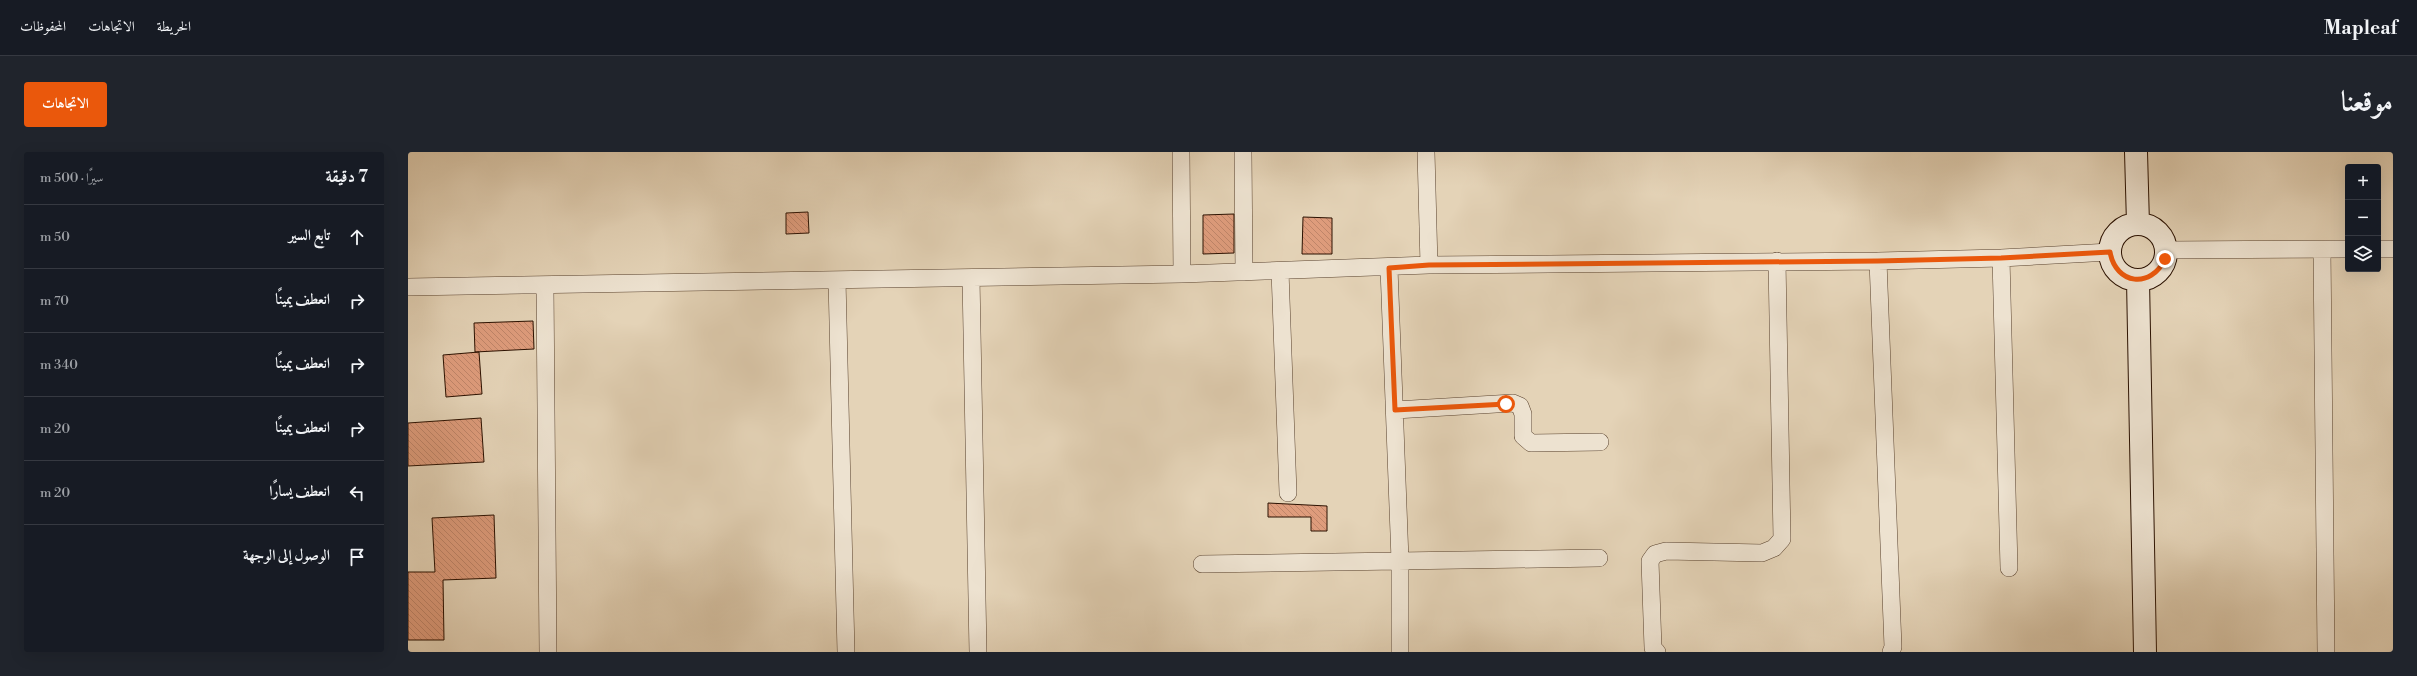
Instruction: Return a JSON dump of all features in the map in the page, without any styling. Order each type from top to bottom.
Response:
[{"type":"street","points":[[1181,152],[1182,274]]},
{"type":"street","points":[[1243,152],[1244,272]]},
{"type":"street","points":[[1426,152],[1429,265]]},
{"type":"street","points":[[2136,152],[2138,224]]},
{"type":"street","points":[[2138,224],[2154,229],[2160,234],[2166,250],[2165,259],[2155,274],[2138,280],[2130,278],[2116,268],[2110,252],[2115,236],[2129,226],[2138,224]]},
{"type":"street","points":[[2166,250],[2345,249]]},
{"type":"street","points":[[2381,249],[2393,249]]},
{"type":"street","points":[[2322,250],[2326,652]]},
{"type":"street","points":[[408,287],[545,286],[1182,274],[1389,268],[1429,265],[1878,261],[2001,258],[2110,252]]},
{"type":"street","points":[[2001,258],[2009,568]]},
{"type":"street","points":[[1657,652],[1653,648],[1650,561],[1655,554],[1666,551],[1762,553],[1774,548],[1782,539],[1777,261]]},
{"type":"street","points":[[1878,261],[1893,647],[1891,652]]},
{"type":"street","points":[[1389,268],[1400,560],[1400,652]]},
{"type":"street","points":[[1280,271],[1288,494]]},
{"type":"street","points":[[971,278],[978,652]]},
{"type":"street","points":[[837,280],[846,652]]},
{"type":"street","points":[[2138,280],[2145,652]]},
{"type":"street","points":[[545,286],[548,652]]},
{"type":"street","points":[[1395,410],[1514,403],[1520,406],[1523,414],[1523,436],[1532,443],[1600,442]]},
{"type":"street","points":[[1202,564],[1599,558]]},
{"type":"building","points":[[808,212],[809,233],[786,234],[786,213]]},
{"type":"building","points":[[1234,214],[1234,253],[1203,254],[1203,215]]},
{"type":"building","points":[[1303,217],[1332,218],[1332,254],[1302,254]]},
{"type":"building","points":[[533,321],[534,349],[475,352],[474,323]]},
{"type":"building","points":[[479,352],[482,394],[446,397],[443,355]]},
{"type":"building","points":[[481,418],[484,462],[408,466],[408,423]]},
{"type":"building","points":[[1268,503],[1327,506],[1327,531],[1311,531],[1311,517],[1268,517]]},
{"type":"building","points":[[494,515],[496,578],[443,580],[444,640],[408,640],[408,572],[435,572],[432,518]]},
{"type":"route","points":[[1506,404],[1395,410],[1389,268],[1429,265],[1878,261],[2001,258],[2110,252],[2112,261],[2116,268],[2122,274],[2138,280],[2155,274],[2165,259]]}]
